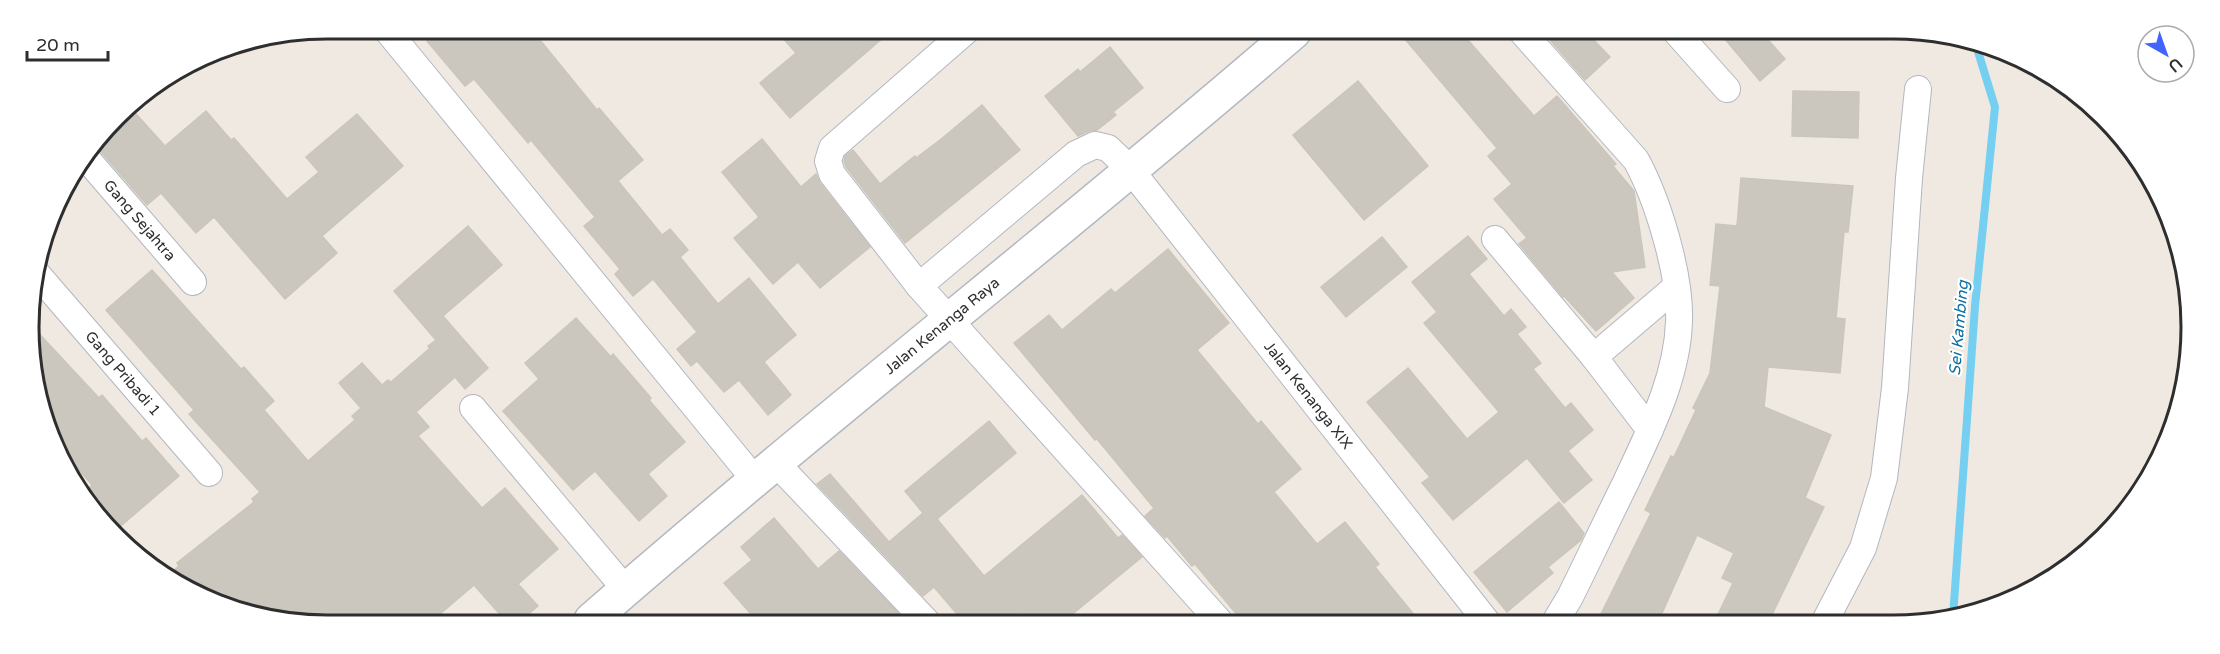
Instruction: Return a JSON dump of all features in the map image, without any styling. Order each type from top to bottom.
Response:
[{"type":"street","points":[[395,39],[766,472],[920,615]]},
{"type":"street","points":[[957,39],[832,148],[828,161],[832,174],[919,286],[1214,615]]},
{"type":"street","name":"Jalan Kenanga Raya","points":[[597,615],[1130,169],[1205,109],[1286,39]]},
{"type":"street","points":[[1528,39],[1636,160],[1648,182],[1662,224],[1676,287],[1679,322],[1670,376],[1650,430],[1559,615]]},
{"type":"street","points":[[1682,39],[1727,89]]},
{"type":"street","points":[[1828,615],[1863,548],[1884,478],[1895,388],[1909,178],[1918,89]]},
{"type":"street","name":"Jalan Kenanga XIX","points":[[919,286],[1076,154],[1095,145],[1108,148],[1130,169],[1481,615]]},
{"type":"street","name":"Gang Sejahtra","points":[[91,163],[193,282]]},
{"type":"street","points":[[1495,239],[1594,357],[1650,430]]},
{"type":"street","name":"Gang Pribadi 1","points":[[43,281],[209,473]]},
{"type":"street","points":[[1594,357],[1676,287]]},
{"type":"street","points":[[473,408],[626,590]]},
{"type":"building","points":[[430,39],[539,39],[597,110],[599,108],[643,160],[618,181],[662,235],[670,229],[688,250],[680,257],[718,304],[749,278],[796,335],[764,362],[791,395],[768,415],[739,380],[724,392],[697,361],[691,366],[677,349],[697,332],[653,279],[633,296],[615,274],[620,269],[584,226],[595,217],[531,140],[528,143],[474,79],[465,86],[427,41]]},
{"type":"building","points":[[784,39],[882,39],[790,118],[760,83],[796,53]]},
{"type":"building","points":[[1405,39],[1467,39],[1534,116],[1557,96],[1616,164],[1613,166],[1634,191],[1645,267],[1612,272],[1634,298],[1596,331],[1563,297],[1519,244],[1527,238],[1494,199],[1512,184],[1488,156],[1497,148]]},
{"type":"building","points":[[1553,39],[1593,39],[1610,57],[1585,80],[1551,41]]},
{"type":"building","points":[[1725,39],[1767,39],[1785,59],[1760,81]]},
{"type":"building","points":[[1110,47],[1143,88],[1113,112],[1116,115],[1097,130],[1078,136],[1045,96],[1078,69],[1080,72]]},
{"type":"building","points":[[1358,81],[1428,166],[1364,220],[1293,135]]},
{"type":"building","points":[[1793,91],[1859,92],[1858,138],[1792,136]]},
{"type":"building","points":[[982,105],[1020,150],[905,243],[846,167],[845,156],[853,150],[880,184],[915,156],[916,158],[940,140]]},
{"type":"building","points":[[206,111],[231,140],[234,138],[287,199],[319,172],[306,157],[357,114],[403,166],[322,236],[337,253],[285,299],[214,217],[196,233],[161,193],[147,205],[100,151],[135,112],[165,146]]},
{"type":"building","points":[[762,139],[801,187],[816,174],[820,183],[870,247],[820,288],[798,262],[773,284],[734,238],[759,217],[722,172]]},
{"type":"building","points":[[1741,178],[1853,186],[1848,232],[1844,232],[1836,318],[1845,319],[1840,373],[1768,367],[1764,407],[1831,435],[1805,498],[1824,507],[1772,615],[1718,615],[1733,583],[1722,578],[1734,553],[1697,535],[1661,615],[1600,615],[1651,513],[1645,510],[1671,456],[1674,457],[1696,410],[1693,408],[1710,373],[1720,286],[1710,285],[1716,224],[1737,226]]},
{"type":"building","points":[[468,226],[502,265],[443,316],[488,368],[465,389],[455,377],[416,412],[429,427],[418,436],[482,508],[505,488],[558,549],[518,584],[538,606],[527,615],[501,615],[474,585],[439,615],[289,613],[234,600],[174,570],[179,566],[177,563],[254,502],[252,499],[260,492],[189,414],[194,410],[106,310],[152,270],[241,369],[244,367],[274,401],[264,410],[308,461],[355,420],[352,416],[361,408],[339,383],[362,363],[382,385],[388,380],[391,382],[436,340],[394,291]]},
{"type":"building","points":[[1468,236],[1487,259],[1469,274],[1504,316],[1511,309],[1526,327],[1517,334],[1541,363],[1533,369],[1565,408],[1571,403],[1593,430],[1568,451],[1592,480],[1564,503],[1527,458],[1453,520],[1422,483],[1430,477],[1367,402],[1408,368],[1467,439],[1499,412],[1424,323],[1437,312],[1412,282]]},
{"type":"building","points":[[1382,237],[1407,267],[1346,317],[1321,287]]},
{"type":"building","points":[[1168,249],[1229,323],[1197,350],[1258,424],[1261,421],[1301,469],[1274,492],[1317,544],[1345,522],[1379,564],[1375,567],[1414,615],[1237,615],[1195,564],[1192,566],[1167,536],[1165,538],[1145,516],[1154,508],[1014,343],[1049,315],[1062,330],[1111,289],[1115,293]]},
{"type":"building","points":[[576,318],[611,357],[613,354],[685,442],[648,474],[667,496],[639,521],[595,471],[573,490],[503,411],[539,379],[525,363]]},
{"type":"building","points":[[39,334],[99,398],[102,395],[142,441],[146,438],[179,476],[119,527],[89,488],[92,485],[75,465],[54,420],[41,365]]},
{"type":"building","points":[[989,421],[1016,453],[937,519],[984,576],[1082,495],[1118,538],[1122,535],[1142,557],[1071,615],[1027,615],[1024,612],[1021,615],[958,615],[934,587],[923,596],[817,484],[830,474],[889,542],[923,513],[905,491]]},
{"type":"building","points":[[1559,502],[1584,533],[1581,540],[1548,567],[1553,573],[1507,612],[1474,572]]},
{"type":"building","points":[[774,518],[818,569],[839,551],[900,615],[752,615],[724,583],[752,560],[741,547]]},
{"type":"waterway","name":"Sei Kambing","points":[[1954,608],[1975,306],[1995,107],[1978,52]]}]
